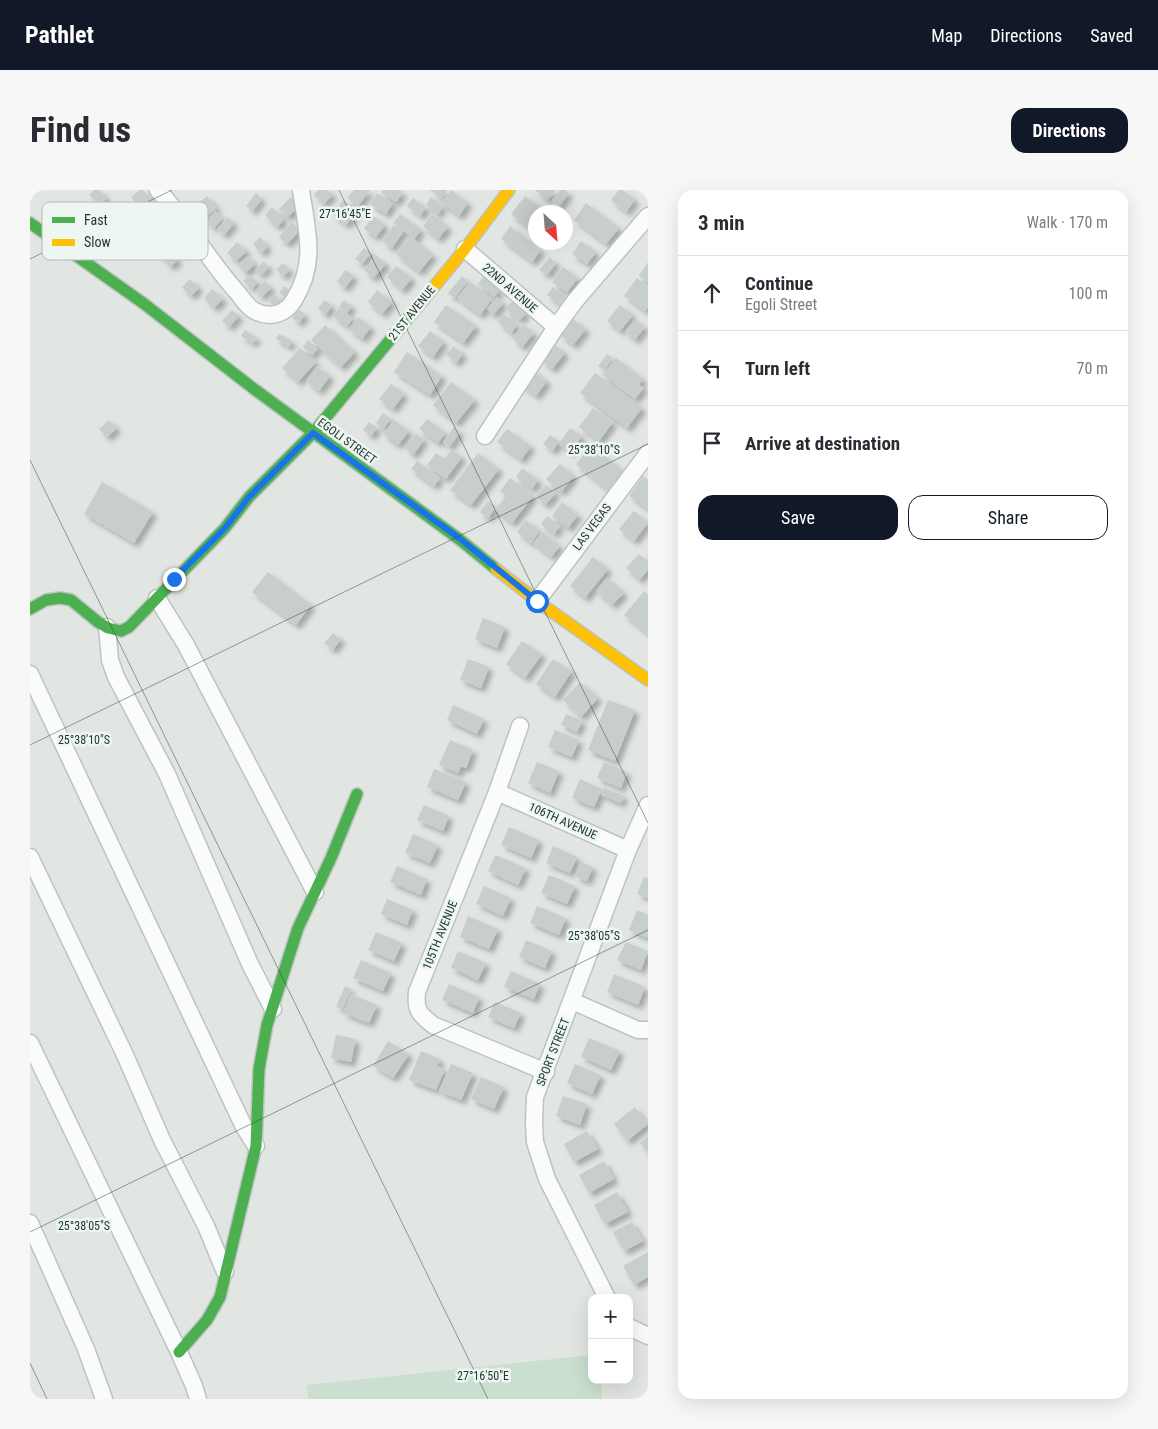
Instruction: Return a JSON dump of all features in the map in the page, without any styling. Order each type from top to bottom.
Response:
[{"type":"street","points":[[158,190],[167,202]]},
{"type":"street","points":[[208,256],[223,277],[254,311],[267,315],[279,314],[291,306],[304,285],[309,261],[307,228],[301,190]]},
{"type":"street","name":"21ST AVENUE","points":[[107,628],[121,632],[129,627],[225,528],[249,497],[313,433],[465,249],[509,190]]},
{"type":"street","points":[[485,436],[575,301],[648,216]]},
{"type":"street","name":"EGOLI STREET","points":[[30,223],[42,231]]},
{"type":"street","name":"22ND AVENUE","points":[[465,249],[556,327]]},
{"type":"street","name":"EGOLI STREET","points":[[82,260],[143,303],[313,433],[459,538],[537,601],[648,680]]},
{"type":"street","name":"LAS VEGAS","points":[[537,601],[648,453]]},
{"type":"street","points":[[30,609],[50,599],[63,598],[75,602],[107,628],[110,660],[116,677],[167,774],[250,964],[273,1009]]},
{"type":"street","points":[[157,598],[190,653],[315,892]]},
{"type":"street","points":[[30,674],[240,1118],[256,1146]]},
{"type":"street","name":"105TH AVENUE","points":[[520,726],[497,792],[417,992],[415,1004],[421,1015],[433,1025],[546,1072]]},
{"type":"street","name":"106TH AVENUE","points":[[497,792],[628,850]]},
{"type":"street","points":[[180,1352],[204,1324],[220,1297],[256,1146],[259,1069],[268,1025],[298,928],[331,858],[357,794]]},
{"type":"street","name":"SPORT STREET","points":[[605,1294],[548,1179],[535,1142],[535,1097],[628,850],[648,805]]},
{"type":"street","points":[[30,857],[121,1046],[162,1140],[206,1226],[225,1272]]},
{"type":"street","points":[[572,1001],[638,1030],[648,1030]]},
{"type":"street","points":[[30,1043],[180,1352],[198,1399]]},
{"type":"street","points":[[30,1223],[86,1349],[104,1399]]},
{"type":"street","points":[[633,1329],[648,1336]]},
{"type":"green space","points":[[588,1355],[588,1384],[601,1384],[602,1399],[308,1399],[307,1385]]},
{"type":"building","points":[[94,190],[99,190],[107,198],[103,202],[97,202],[89,195]]},
{"type":"building","points":[[140,190],[143,190],[152,202],[135,202],[131,197]]},
{"type":"building","points":[[318,190],[327,190],[333,194],[324,204],[314,195]]},
{"type":"building","points":[[354,190],[370,190],[358,206],[347,198]]},
{"type":"building","points":[[383,190],[399,190],[403,192],[396,202],[381,193]]},
{"type":"building","points":[[430,190],[446,190],[447,191],[441,199]]},
{"type":"building","points":[[451,190],[468,203],[459,216],[441,202]]},
{"type":"building","points":[[535,190],[556,190],[547,200]]},
{"type":"building","points":[[560,190],[565,190],[569,193],[560,205],[552,200]]},
{"type":"building","points":[[619,190],[623,190],[635,200],[626,212],[611,200]]},
{"type":"building","points":[[256,193],[262,199],[252,211],[246,206]]},
{"type":"building","points":[[377,193],[393,203],[386,214],[370,204]]},
{"type":"building","points":[[207,196],[217,208],[208,215],[208,202],[200,202]]},
{"type":"building","points":[[525,196],[536,205],[528,205],[528,227],[511,214]]},
{"type":"building","points":[[291,197],[300,205],[288,217],[279,209]]},
{"type":"building","points":[[431,197],[443,207],[438,214],[426,205]]},
{"type":"building","points":[[413,198],[426,208],[420,216],[407,206]]},
{"type":"building","points":[[343,200],[357,211],[346,225],[332,214]]},
{"type":"building","points":[[586,203],[619,228],[606,244],[574,220]]},
{"type":"building","points":[[272,207],[284,219],[277,227],[265,215]]},
{"type":"building","points":[[215,211],[223,218],[214,228],[208,223],[208,219]]},
{"type":"building","points":[[400,214],[421,230],[414,239],[393,223]]},
{"type":"building","points":[[432,214],[448,227],[438,239],[423,226]]},
{"type":"building","points":[[373,216],[385,225],[376,237],[364,229]]},
{"type":"building","points":[[228,217],[234,223],[224,235],[217,229]]},
{"type":"building","points":[[292,222],[300,230],[287,244],[279,237]]},
{"type":"building","points":[[394,225],[403,232],[392,248],[382,241]]},
{"type":"building","points":[[510,226],[528,240],[528,250],[541,250],[532,262],[501,239]]},
{"type":"building","points":[[260,237],[268,247],[261,253],[253,244]]},
{"type":"building","points":[[411,237],[433,255],[419,272],[396,254]]},
{"type":"building","points":[[581,241],[596,252],[587,264],[572,254]]},
{"type":"building","points":[[237,242],[247,251],[236,261],[227,253]]},
{"type":"building","points":[[364,248],[371,253],[362,264],[355,259]]},
{"type":"building","points":[[376,255],[386,264],[373,278],[364,270]]},
{"type":"building","points":[[248,256],[255,264],[245,273],[238,265]]},
{"type":"building","points":[[550,257],[556,263],[547,275],[539,270]]},
{"type":"building","points":[[165,260],[178,260],[170,267]]},
{"type":"building","points":[[264,261],[269,267],[260,275],[255,270]]},
{"type":"building","points":[[648,262],[648,282],[639,276]]},
{"type":"building","points":[[283,263],[290,270],[283,276],[276,269]]},
{"type":"building","points":[[396,266],[412,278],[402,290],[387,277]]},
{"type":"building","points":[[563,267],[578,278],[567,292],[552,282]]},
{"type":"building","points":[[345,270],[354,276],[345,288],[337,282]]},
{"type":"building","points":[[249,275],[258,282],[252,289],[243,281]]},
{"type":"building","points":[[462,276],[468,281],[454,298],[448,293]]},
{"type":"building","points":[[483,277],[500,290],[494,297],[478,284]]},
{"type":"building","points":[[637,278],[648,286],[648,307],[645,311],[624,296]]},
{"type":"building","points":[[190,279],[199,288],[191,296],[182,287]]},
{"type":"building","points":[[265,281],[271,288],[262,297],[255,291]]},
{"type":"building","points":[[470,282],[492,299],[480,315],[457,298]]},
{"type":"building","points":[[284,286],[294,293],[289,300],[279,293]]},
{"type":"building","points":[[553,287],[572,301],[566,309],[547,295]]},
{"type":"building","points":[[212,289],[223,299],[214,308],[204,298]]},
{"type":"building","points":[[377,290],[392,302],[382,314],[368,302]]},
{"type":"building","points":[[274,294],[286,306],[280,312],[268,300]]},
{"type":"building","points":[[497,297],[503,303],[493,315],[487,309]]},
{"type":"building","points":[[325,300],[332,306],[325,315],[318,308]]},
{"type":"building","points":[[344,300],[352,306],[347,313],[339,307]]},
{"type":"building","points":[[512,301],[526,313],[520,320],[505,309]]},
{"type":"building","points":[[446,305],[476,326],[463,343],[434,322]]},
{"type":"building","points":[[620,305],[633,315],[620,331],[607,321]]},
{"type":"building","points":[[339,308],[353,318],[347,326],[333,316]]},
{"type":"building","points":[[297,309],[305,314],[299,323],[292,318]]},
{"type":"building","points":[[232,310],[239,316],[229,327],[222,321]]},
{"type":"building","points":[[504,314],[517,325],[511,333],[498,322]]},
{"type":"building","points":[[358,317],[371,327],[362,339],[349,329]]},
{"type":"building","points":[[573,319],[586,329],[573,345],[560,335]]},
{"type":"building","points":[[635,319],[645,327],[635,340],[625,332]]},
{"type":"building","points":[[325,325],[355,352],[341,367],[311,340]]},
{"type":"building","points":[[524,325],[534,333],[522,347],[512,338]]},
{"type":"building","points":[[245,330],[257,338],[253,343],[241,336]]},
{"type":"building","points":[[430,331],[444,342],[433,357],[418,346]]},
{"type":"building","points":[[279,334],[292,341],[289,347],[276,339]]},
{"type":"building","points":[[308,340],[318,349],[312,355],[303,347]]},
{"type":"building","points":[[554,344],[565,353],[552,369],[541,360]]},
{"type":"building","points":[[454,346],[463,354],[456,363],[446,354]]},
{"type":"building","points":[[300,348],[316,362],[298,382],[282,368]]},
{"type":"building","points":[[407,352],[442,376],[430,395],[394,372]]},
{"type":"building","points":[[607,354],[613,358],[604,370],[598,366]]},
{"type":"building","points":[[616,358],[643,379],[639,385],[644,388],[635,399],[603,375]]},
{"type":"building","points":[[317,366],[330,376],[319,391],[306,381]]},
{"type":"building","points":[[532,369],[547,381],[536,396],[521,385]]},
{"type":"building","points":[[595,373],[642,408],[627,428],[580,393]]},
{"type":"building","points":[[451,382],[475,400],[456,423],[433,405]]},
{"type":"building","points":[[391,384],[404,394],[393,409],[379,399]]},
{"type":"building","points":[[593,408],[613,422],[599,441],[579,427]]},
{"type":"building","points":[[383,413],[391,419],[383,429],[376,423]]},
{"type":"building","points":[[427,419],[446,433],[438,443],[419,429]]},
{"type":"building","points":[[109,420],[117,428],[107,437],[99,429]]},
{"type":"building","points":[[394,420],[409,431],[398,445],[383,434]]},
{"type":"building","points":[[369,422],[377,428],[371,436],[363,430]]},
{"type":"building","points":[[454,427],[460,432],[449,447],[443,442]]},
{"type":"building","points":[[570,428],[582,436],[570,452],[559,444]]},
{"type":"building","points":[[507,429],[531,446],[521,460],[497,442]]},
{"type":"building","points":[[416,433],[424,440],[413,455],[405,448]]},
{"type":"building","points":[[550,435],[559,441],[553,451],[543,444]]},
{"type":"building","points":[[592,445],[625,473],[610,492],[576,464]]},
{"type":"building","points":[[452,449],[462,457],[446,479],[427,465],[436,453],[444,459]]},
{"type":"building","points":[[478,453],[499,469],[471,505],[450,490]]},
{"type":"building","points":[[417,461],[440,478],[434,486],[411,469]]},
{"type":"building","points":[[560,464],[574,476],[561,492],[546,479]]},
{"type":"building","points":[[522,468],[538,480],[532,489],[516,477]]},
{"type":"building","points":[[643,476],[648,480],[648,509],[629,496]]},
{"type":"building","points":[[510,478],[533,496],[512,523],[495,510],[506,496],[500,491]]},
{"type":"building","points":[[102,482],[153,512],[134,543],[84,514]]},
{"type":"building","points":[[546,485],[556,493],[545,505],[536,496]]},
{"type":"building","points":[[488,501],[496,507],[488,518],[480,512]]},
{"type":"building","points":[[562,502],[578,515],[568,528],[552,516]]},
{"type":"building","points":[[634,511],[648,523],[634,541],[619,529]]},
{"type":"building","points":[[547,516],[560,526],[554,534],[541,524]]},
{"type":"building","points":[[526,520],[540,531],[531,543],[517,532]]},
{"type":"building","points":[[542,532],[560,546],[551,557],[533,543]]},
{"type":"building","points":[[639,554],[648,562],[648,570],[639,580],[626,568]]},
{"type":"building","points":[[593,557],[608,569],[585,598],[570,586]]},
{"type":"building","points":[[268,572],[311,605],[296,625],[252,592]]},
{"type":"building","points":[[607,578],[624,593],[612,605],[596,591]]},
{"type":"building","points":[[644,591],[648,595],[648,634],[624,615]]},
{"type":"building","points":[[483,618],[505,627],[497,648],[475,639]]},
{"type":"building","points":[[333,633],[341,639],[333,650],[324,643]]},
{"type":"building","points":[[522,641],[542,654],[525,678],[506,664]]},
{"type":"building","points":[[468,659],[489,667],[481,688],[460,680]]},
{"type":"building","points":[[553,659],[572,671],[555,697],[536,684]]},
{"type":"building","points":[[580,682],[598,698],[581,717],[563,700]]},
{"type":"building","points":[[608,700],[635,710],[615,761],[588,750]]},
{"type":"building","points":[[453,705],[484,719],[477,734],[447,720]]},
{"type":"building","points":[[566,714],[582,721],[577,732],[561,725]]},
{"type":"building","points":[[555,730],[579,740],[572,757],[548,747]]},
{"type":"building","points":[[450,740],[473,750],[466,768],[461,766],[458,773],[439,765]]},
{"type":"building","points":[[537,762],[559,771],[550,793],[528,783]]},
{"type":"building","points":[[604,762],[627,772],[621,788],[597,778]]},
{"type":"building","points":[[434,769],[466,782],[458,800],[427,787]]},
{"type":"building","points":[[580,779],[602,789],[594,807],[572,798]]},
{"type":"building","points":[[604,788],[624,796],[621,803],[601,795]]},
{"type":"building","points":[[424,805],[449,816],[443,831],[417,820]]},
{"type":"building","points":[[509,827],[539,840],[531,858],[501,845]]},
{"type":"building","points":[[413,834],[438,845],[430,863],[405,853]]},
{"type":"building","points":[[553,846],[577,857],[570,873],[546,863]]},
{"type":"building","points":[[495,855],[526,868],[518,885],[488,871]]},
{"type":"building","points":[[581,862],[593,867],[587,881],[575,876]]},
{"type":"building","points":[[397,866],[427,879],[421,895],[390,882]]},
{"type":"building","points":[[549,875],[575,886],[567,904],[541,893]]},
{"type":"building","points":[[644,877],[648,878],[648,898],[637,894]]},
{"type":"building","points":[[484,886],[511,898],[503,916],[476,904]]},
{"type":"building","points":[[387,899],[413,910],[407,925],[381,914]]},
{"type":"building","points":[[537,906],[566,918],[559,935],[530,923]]},
{"type":"building","points":[[637,910],[648,915],[648,938],[629,930]]},
{"type":"building","points":[[468,916],[498,929],[489,949],[460,937]]},
{"type":"building","points":[[376,932],[402,943],[394,961],[368,950]]},
{"type":"building","points":[[526,940],[552,951],[545,968],[519,957]]},
{"type":"building","points":[[626,942],[648,951],[641,970],[617,960]]},
{"type":"building","points":[[458,951],[486,963],[478,980],[451,968]]},
{"type":"building","points":[[361,960],[391,973],[383,991],[353,978]]},
{"type":"building","points":[[511,971],[540,984],[534,999],[504,987]]},
{"type":"building","points":[[614,974],[645,987],[638,1005],[607,992]]},
{"type":"building","points":[[449,984],[479,997],[473,1013],[442,1000]]},
{"type":"building","points":[[345,986],[351,989],[342,1009],[336,1007]]},
{"type":"building","points":[[351,994],[377,1005],[369,1023],[343,1013]]},
{"type":"building","points":[[495,1002],[521,1013],[514,1028],[488,1017]]},
{"type":"building","points":[[336,1035],[356,1039],[351,1062],[331,1058]]},
{"type":"building","points":[[589,1038],[620,1051],[611,1070],[581,1057]]},
{"type":"building","points":[[388,1041],[409,1054],[393,1078],[373,1066]]},
{"type":"building","points":[[421,1051],[440,1059],[437,1066],[445,1069],[436,1090],[409,1080]]},
{"type":"building","points":[[451,1064],[473,1073],[461,1100],[439,1091]]},
{"type":"building","points":[[575,1064],[601,1075],[592,1094],[567,1083]]},
{"type":"building","points":[[481,1077],[504,1087],[494,1109],[471,1099]]},
{"type":"building","points":[[563,1096],[587,1104],[580,1125],[556,1116]]},
{"type":"building","points":[[635,1107],[648,1124],[627,1141],[614,1124]]},
{"type":"building","points":[[587,1131],[598,1149],[574,1162],[564,1144]]},
{"type":"building","points":[[648,1136],[648,1153],[640,1143]]},
{"type":"building","points":[[604,1161],[614,1179],[589,1193],[579,1175]]},
{"type":"building","points":[[617,1192],[628,1212],[605,1224],[594,1205]]},
{"type":"building","points":[[632,1222],[643,1241],[624,1251],[613,1232]]},
{"type":"building","points":[[648,1252],[648,1277],[634,1285],[623,1266]]},
{"type":"traffic: fast","points":[[30,223],[42,231]]},
{"type":"traffic: fast","points":[[82,260],[143,303],[254,389],[459,539],[496,569]]},
{"type":"traffic: fast","points":[[30,609],[46,600],[60,598],[71,600],[108,628],[121,631],[129,627],[225,528],[249,497],[313,433],[423,300]]},
{"type":"traffic: fast","points":[[179,1352],[207,1320],[220,1297],[256,1146],[259,1069],[267,1025],[298,928],[331,858],[357,794]]},
{"type":"traffic: slow","points":[[423,300],[465,249],[509,190]]},
{"type":"traffic: slow","points":[[496,569],[537,601],[648,680]]},
{"type":"route","points":[[174,579],[225,528],[249,497],[313,433],[459,538],[537,601]]}]
